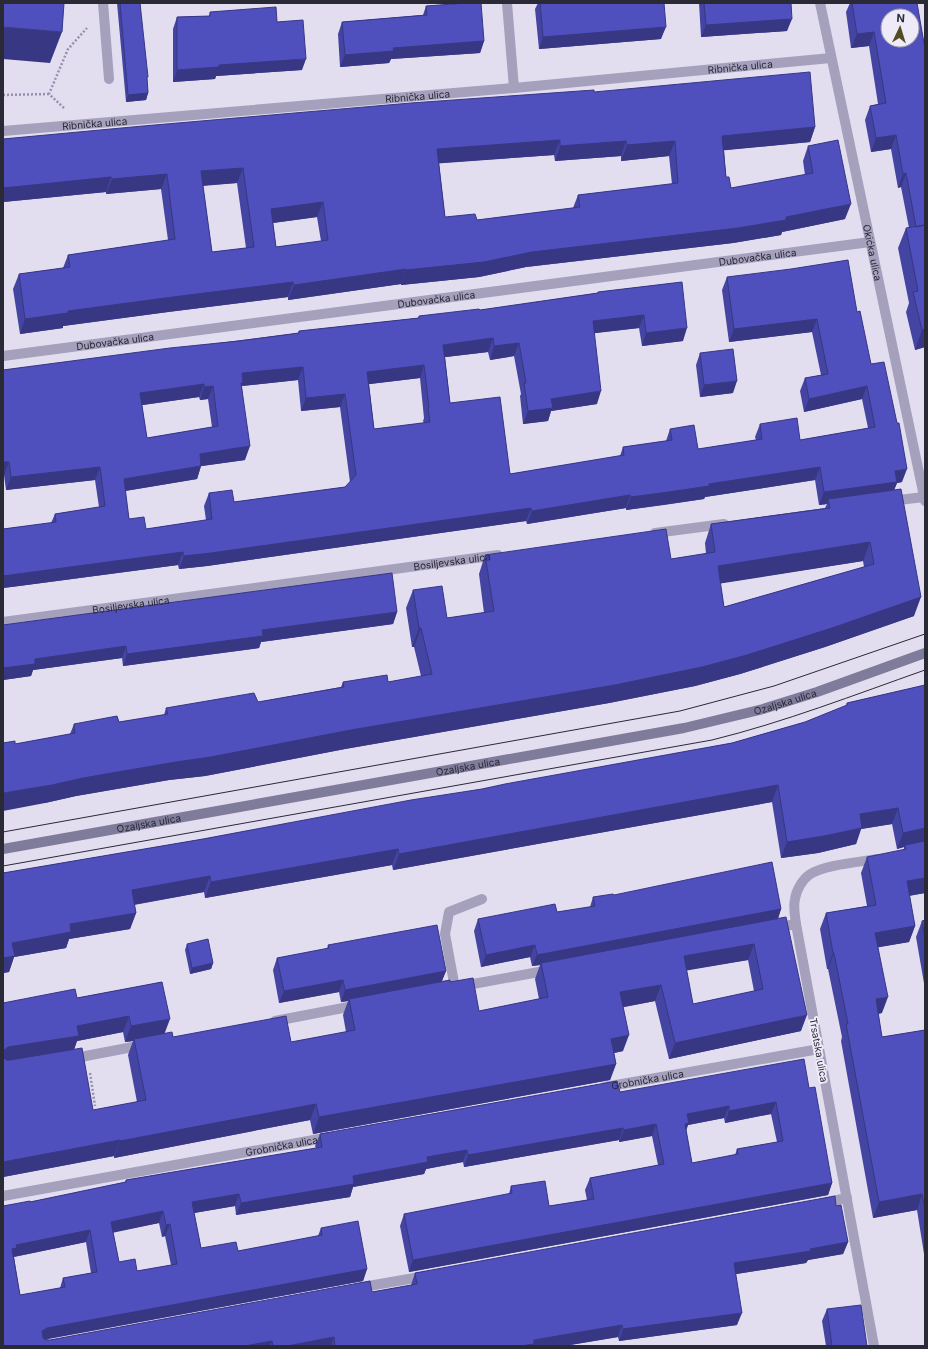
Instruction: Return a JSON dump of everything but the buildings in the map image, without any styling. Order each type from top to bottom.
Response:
[{"type":"main road","name":"Ozaljska ulica","points":[[3,849],[684,728],[763,709],[925,653]]},
{"type":"street","points":[[103,3],[109,79]]},
{"type":"street","points":[[507,3],[514,88]]},
{"type":"street","name":"Okićka ulica","points":[[820,3],[925,499]]},
{"type":"street","name":"Ribnička ulica","points":[[3,131],[514,88],[831,58]]},
{"type":"street","name":"Dubovačka ulica","points":[[3,356],[870,242]]},
{"type":"street","points":[[878,503],[925,499]]},
{"type":"street","points":[[642,535],[736,522]]},
{"type":"street","name":"Bosiljevska ulica","points":[[3,622],[508,553]]},
{"type":"street","name":"Trsatska ulica","points":[[874,1346],[796,924],[795,899],[800,884],[808,876],[818,871],[887,857]]},
{"type":"street","points":[[482,899],[449,912],[445,934],[451,988],[563,967]]},
{"type":"street","points":[[765,930],[796,924]]},
{"type":"street","points":[[267,1022],[369,1004]]},
{"type":"street","points":[[64,1060],[149,1044]]},
{"type":"street","name":"Grobnička ulica","points":[[592,1090],[819,1049]]},
{"type":"street","name":"Grobnička ulica","points":[[3,1196],[341,1135]]},
{"type":"street","points":[[815,1204],[847,1198]]},
{"type":"street","points":[[351,1290],[438,1274]]},
{"type":"path","points":[[49,94],[68,49],[92,23],[104,20]]},
{"type":"path","points":[[3,95],[49,94],[65,109],[66,126]]},
{"type":"path","points":[[87,1056],[95,1106]]},
{"type":"tram line","points":[[3,832],[680,711],[774,686],[925,634]]},
{"type":"tram line","points":[[3,866],[712,740],[793,717],[925,670]]}]
